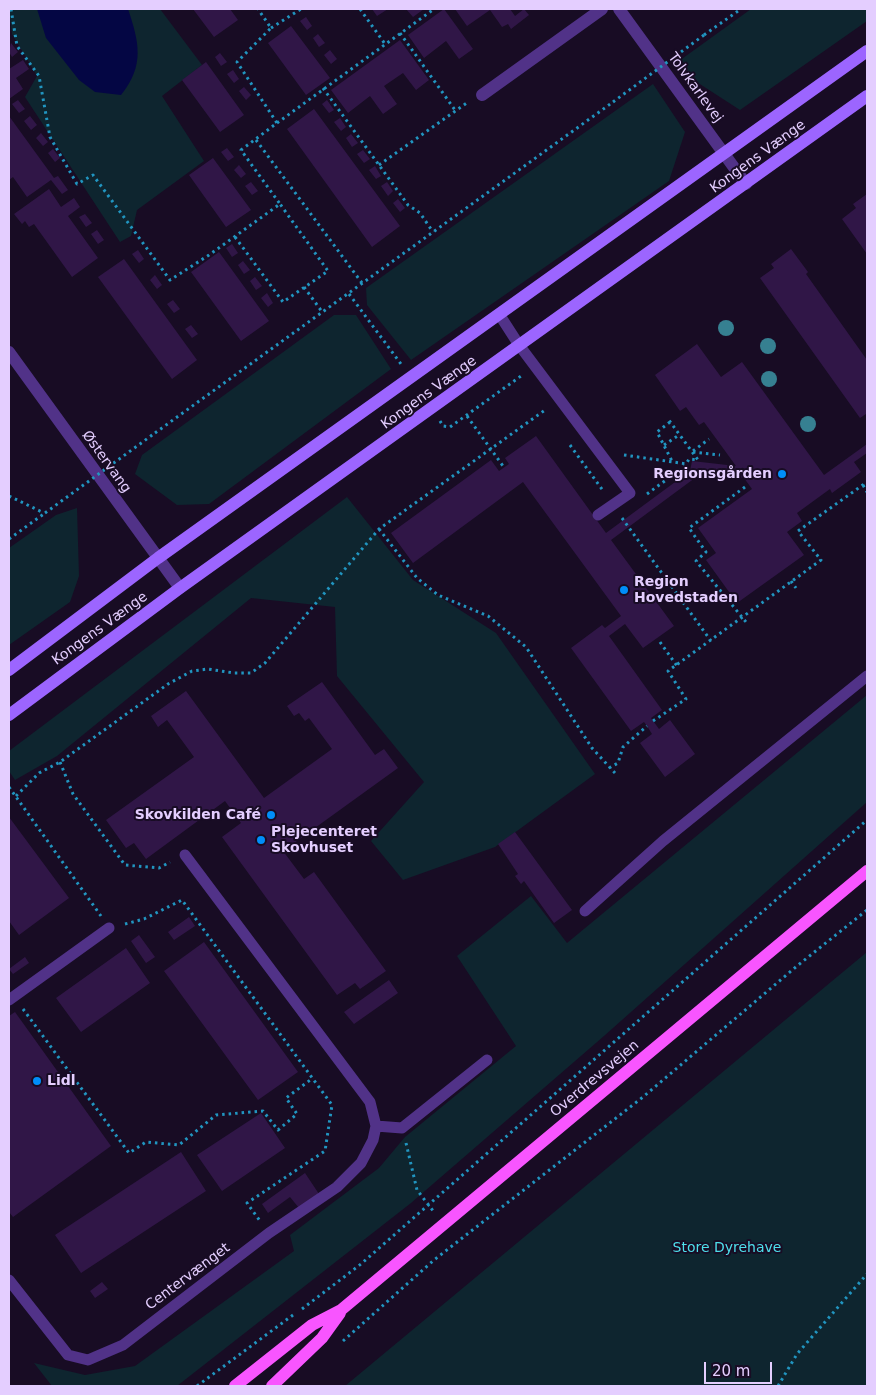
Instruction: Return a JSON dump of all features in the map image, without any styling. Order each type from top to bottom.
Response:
[{"type":"main road","name":"Overdrevsvejen","points":[[235,1386],[312,1325],[341,1310],[867,871]]},
{"type":"main road","name":"Overdrevsvejen","points":[[272,1386],[322,1338],[341,1310]]},
{"type":"street","points":[[482,95],[602,9]]},
{"type":"street","name":"Tolvkarlevej","points":[[618,9],[746,184]]},
{"type":"street","name":"Kongens Vænge","points":[[9,670],[158,558],[867,51]]},
{"type":"street","name":"Kongens Vænge","points":[[9,715],[180,588],[867,96]]},
{"type":"street","name":"Østervang","points":[[9,352],[180,588]]},
{"type":"lane","points":[[499,314],[519,346],[630,493],[598,515]]},
{"type":"lane","points":[[585,911],[663,841],[867,676]]},
{"type":"lane","points":[[185,855],[370,1102],[376,1126],[402,1128],[487,1060]]},
{"type":"lane","points":[[11,999],[109,928]]},
{"type":"lane","name":"Centervænget","points":[[9,1280],[68,1355],[88,1360],[123,1345],[269,1233],[337,1187],[361,1163],[374,1140],[376,1126]]},
{"type":"path","points":[[11,9],[17,46],[39,76],[50,137],[77,184],[92,175],[170,280],[236,237],[280,204]]},
{"type":"path","points":[[258,9],[271,28]]},
{"type":"path","points":[[278,123],[237,62],[271,28],[301,9]]},
{"type":"path","points":[[360,9],[386,44]]},
{"type":"path","points":[[236,237],[283,302],[328,271],[241,150],[434,9]]},
{"type":"path","points":[[9,539],[741,9]]},
{"type":"path","points":[[400,33],[455,110]]},
{"type":"path","points":[[324,88],[408,205],[420,213],[433,232]]},
{"type":"path","points":[[379,165],[455,110],[482,95]]},
{"type":"path","points":[[256,140],[362,283]]},
{"type":"path","points":[[304,288],[323,312]]},
{"type":"path","points":[[349,294],[399,361]]},
{"type":"path","points":[[431,410],[443,426],[450,427],[521,375],[526,382]]},
{"type":"path","points":[[540,403],[551,418]]},
{"type":"path","points":[[16,796],[39,773],[60,762],[168,684],[192,671],[208,669],[234,673],[251,673],[265,663],[379,529],[545,410]]},
{"type":"path","points":[[467,416],[503,466]]},
{"type":"path","points":[[640,499],[687,464],[689,458],[698,460],[669,421],[657,432],[672,462]]},
{"type":"path","points":[[664,445],[679,435]]},
{"type":"path","points":[[692,452],[709,439]]},
{"type":"path","points":[[568,442],[711,641]]},
{"type":"path","points":[[692,452],[720,455]]},
{"type":"path","points":[[625,456],[687,464]]},
{"type":"path","points":[[798,531],[867,482]]},
{"type":"path","points":[[863,486],[867,492]]},
{"type":"path","points":[[745,487],[689,528],[706,552],[696,561],[741,619],[746,622]]},
{"type":"path","points":[[9,496],[45,513]]},
{"type":"path","points":[[653,721],[686,699],[668,672],[821,560],[795,526]]},
{"type":"path","points":[[379,529],[417,578],[438,595],[488,616],[526,647],[592,748],[609,768],[615,772]]},
{"type":"path","points":[[791,581],[796,588]]},
{"type":"path","points":[[660,642],[677,666]]},
{"type":"path","points":[[609,768],[618,763],[623,747],[647,726]]},
{"type":"path","points":[[60,762],[73,794],[125,865],[158,868],[185,855]]},
{"type":"path","points":[[9,786],[109,928],[144,919],[182,900],[332,1104],[325,1151],[247,1203],[269,1233]]},
{"type":"path","points":[[198,1386],[361,1264],[867,820]]},
{"type":"path","points":[[337,1347],[455,1244],[643,1097],[867,910]]},
{"type":"path","points":[[11,999],[129,1153],[146,1142],[179,1145],[216,1115],[263,1111],[278,1130],[297,1114],[286,1098],[313,1078]]},
{"type":"path","points":[[402,1128],[416,1190],[444,1225],[455,1244]]},
{"type":"path","points":[[778,1386],[797,1354],[867,1274]]},
{"type":"green space","points":[[9,9],[160,9],[202,65],[162,96],[204,161],[137,210],[131,236],[120,242],[25,97],[37,76],[12,34]]},
{"type":"green space","points":[[751,9],[867,9],[867,21],[740,110],[672,66]]},
{"type":"green space","points":[[653,84],[685,132],[669,181],[411,360],[367,305],[366,288]]},
{"type":"green space","points":[[334,315],[356,315],[391,369],[209,504],[177,505],[135,474],[142,455]]},
{"type":"green space","points":[[347,497],[413,580],[496,633],[595,774],[495,847],[403,880],[371,841],[424,782],[337,676],[335,607],[251,598],[57,756],[15,780],[9,771],[9,751]]},
{"type":"green space","points":[[77,508],[79,576],[70,602],[9,645],[9,548],[56,515]]},
{"type":"green space","points":[[867,695],[867,802],[604,1036],[411,1203],[177,1386],[52,1386],[34,1363],[85,1375],[135,1366],[294,1251],[290,1235],[379,1168],[405,1137],[516,1046],[457,956],[531,896],[567,943]]},
{"type":"green space","name":"Store Dyrehave","points":[[867,952],[867,1386],[345,1386]]},
{"type":"shaded area","points":[[37,9],[128,9],[135,32],[138,53],[134,74],[121,95],[95,92],[79,80],[46,38]]},
{"type":"building","points":[[193,9],[230,9],[238,20],[214,37]]},
{"type":"building","points":[[372,9],[388,9],[377,16]]},
{"type":"building","points":[[406,9],[424,9],[413,17]]},
{"type":"building","points":[[444,9],[473,49],[459,59],[446,41],[424,58],[408,35]]},
{"type":"building","points":[[455,9],[510,9],[515,16],[524,9],[529,15],[511,29],[508,24],[502,27],[490,10],[467,26]]},
{"type":"building","points":[[306,17],[312,26],[307,30],[300,21]]},
{"type":"building","points":[[291,26],[330,78],[306,95],[268,43]]},
{"type":"building","points":[[318,34],[325,43],[319,47],[313,38]]},
{"type":"building","points":[[400,40],[429,80],[416,90],[403,73],[384,86],[397,104],[383,114],[370,96],[348,113],[331,90]]},
{"type":"building","points":[[11,43],[18,52],[12,57],[9,52]]},
{"type":"building","points":[[330,50],[337,59],[331,64],[324,55]]},
{"type":"building","points":[[220,53],[227,62],[221,66],[215,57]]},
{"type":"building","points":[[23,60],[29,69],[16,78],[23,89],[9,99],[9,69]]},
{"type":"building","points":[[206,62],[244,115],[220,132],[182,80]]},
{"type":"building","points":[[233,70],[239,79],[234,83],[227,74]]},
{"type":"building","points":[[244,87],[251,95],[246,100],[239,91]]},
{"type":"building","points":[[18,100],[25,109],[19,113],[12,104]]},
{"type":"building","points":[[327,100],[334,110],[329,113],[322,104]]},
{"type":"building","points":[[314,109],[400,226],[372,247],[287,129]]},
{"type":"building","points":[[9,116],[54,178],[58,176],[68,190],[62,194],[51,180],[27,197],[13,177],[9,180]]},
{"type":"building","points":[[30,116],[37,125],[31,130],[24,121]]},
{"type":"building","points":[[340,118],[346,127],[341,131],[334,122]]},
{"type":"building","points":[[41,133],[48,142],[43,146],[36,138]]},
{"type":"building","points":[[351,134],[358,143],[352,147],[346,138]]},
{"type":"building","points":[[227,148],[234,157],[228,161],[221,152]]},
{"type":"building","points":[[53,149],[60,158],[55,162],[48,153]]},
{"type":"building","points":[[363,150],[370,159],[364,163],[357,154]]},
{"type":"building","points":[[213,158],[251,210],[226,227],[189,175]]},
{"type":"building","points":[[239,165],[246,174],[241,178],[234,170]]},
{"type":"building","points":[[375,166],[381,176],[376,179],[369,170]]},
{"type":"building","points":[[251,182],[258,191],[252,195],[245,186]]},
{"type":"building","points":[[387,182],[393,191],[388,196],[381,186]]},
{"type":"building","points":[[49,189],[61,207],[74,198],[80,207],[68,216],[98,258],[72,277],[34,224],[29,227],[25,221],[22,224],[14,214]]},
{"type":"building","points":[[867,194],[867,254],[842,219],[856,208],[853,204]]},
{"type":"building","points":[[398,199],[405,208],[400,212],[393,203]]},
{"type":"building","points":[[85,214],[92,223],[86,227],[79,217]]},
{"type":"building","points":[[97,230],[104,240],[98,244],[91,234]]},
{"type":"building","points":[[232,244],[238,253],[232,257],[226,248]]},
{"type":"building","points":[[791,249],[808,272],[806,274],[867,360],[867,417],[866,414],[860,418],[760,278],[774,268],[771,264]]},
{"type":"building","points":[[138,250],[144,259],[139,263],[132,254]]},
{"type":"building","points":[[219,252],[269,321],[241,341],[191,272]]},
{"type":"building","points":[[124,259],[197,360],[172,379],[98,277]]},
{"type":"building","points":[[243,261],[250,270],[244,274],[238,265]]},
{"type":"building","points":[[155,275],[162,285],[157,289],[150,280]]},
{"type":"building","points":[[255,277],[262,286],[256,290],[250,281]]},
{"type":"building","points":[[267,293],[273,303],[268,307],[261,298]]},
{"type":"building","points":[[173,300],[180,309],[174,313],[167,304]]},
{"type":"building","points":[[191,325],[198,334],[192,338],[185,329]]},
{"type":"building","points":[[697,344],[721,377],[742,362],[824,475],[867,444],[867,453],[854,462],[861,472],[832,493],[830,489],[797,513],[802,521],[787,532],[804,555],[737,603],[706,560],[716,553],[698,528],[752,489],[744,478],[703,472],[611,540],[674,626],[643,648],[625,624],[609,636],[662,710],[651,718],[659,729],[670,720],[695,754],[665,777],[640,743],[652,734],[647,726],[644,722],[631,731],[571,648],[602,625],[605,628],[621,616],[523,482],[413,563],[391,533],[491,460],[499,471],[509,464],[505,458],[536,436],[606,533],[690,471],[692,461],[736,466],[704,422],[699,425],[686,407],[680,411],[655,375]]},
{"type":"building","name":"Plejecenteret Skovhuset","points":[[322,682],[375,755],[384,749],[398,768],[283,851],[304,879],[314,872],[386,971],[360,989],[355,983],[337,995],[222,837],[241,823],[225,801],[146,859],[134,843],[126,848],[106,820],[194,757],[167,720],[158,727],[151,716],[186,691],[264,798],[332,749],[309,718],[305,721],[299,713],[294,716],[287,706]]},
{"type":"building","points":[[9,817],[69,898],[19,935],[9,921]]},
{"type":"building","points":[[515,832],[572,910],[554,923],[524,881],[521,884],[515,876],[518,874],[498,844]]},
{"type":"building","points":[[189,917],[195,926],[174,940],[168,932]]},
{"type":"building","points":[[139,935],[155,957],[146,963],[131,941]]},
{"type":"building","points":[[204,942],[298,1072],[258,1100],[164,971]]},
{"type":"building","points":[[126,948],[150,983],[81,1032],[56,998]]},
{"type":"building","points":[[25,957],[29,963],[13,974],[9,969]]},
{"type":"building","points":[[389,980],[398,993],[354,1024],[344,1012]]},
{"type":"building","name":"Lidl","points":[[15,1012],[111,1146],[13,1217],[9,1212],[9,1016]]},
{"type":"building","points":[[261,1113],[285,1148],[222,1191],[197,1155]]},
{"type":"building","points":[[181,1152],[206,1191],[81,1273],[55,1235]]},
{"type":"building","points":[[305,1173],[319,1194],[299,1208],[290,1197],[268,1213],[262,1204]]},
{"type":"building","points":[[102,1282],[108,1289],[95,1298],[90,1291]]},
{"type":"place","name":"Regionsgården","points":[[782,474]]},
{"type":"place","name":"Region Hovedstaden","points":[[624,590]]},
{"type":"place","name":"Skovkilden Café","points":[[271,815]]},
{"type":"place","name":"Plejecenteret Skovhuset","points":[[261,840]]},
{"type":"place","name":"Lidl","points":[[37,1081]]}]
